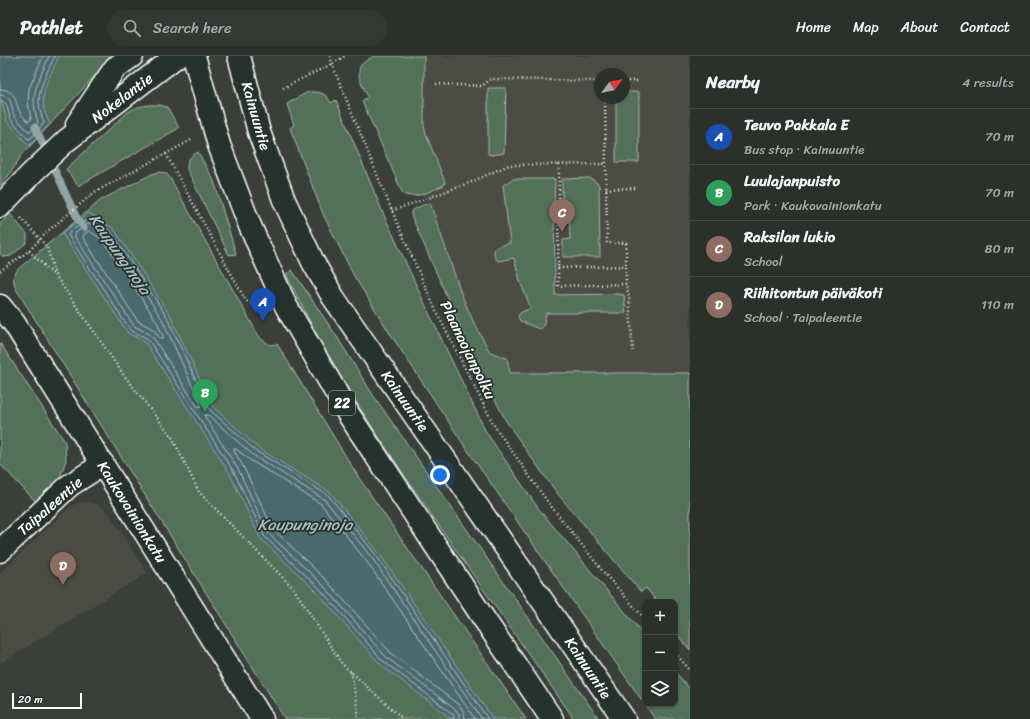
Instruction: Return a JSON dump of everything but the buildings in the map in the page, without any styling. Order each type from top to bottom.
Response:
[{"type":"main road","name":"Nokelantie","points":[[67,140],[115,68],[132,56]]},
{"type":"main road","name":"Nokelantie","points":[[0,206],[67,140],[177,56]]},
{"type":"main road","name":"22","points":[[194,56],[219,145],[250,226],[286,306],[349,415],[552,719]]},
{"type":"main road","name":"Kainuuntie","points":[[239,56],[259,132],[284,200],[312,262],[333,297],[624,719]]},
{"type":"main road","name":"Kaukovainionkatu","points":[[0,306],[14,322],[262,719]]},
{"type":"main road","name":"Taipaleentie","points":[[0,551],[70,485],[103,464]]},
{"type":"path","name":"Plaanaojanpolku","points":[[330,56],[392,211],[436,311],[494,427],[547,502],[605,574],[642,616]]},
{"type":"path","points":[[283,88],[345,56]]},
{"type":"path","points":[[436,84],[482,86],[491,79],[594,81]]},
{"type":"path","points":[[630,81],[639,81]]},
{"type":"path","points":[[605,104],[607,243],[626,243],[626,284],[629,297],[633,351]]},
{"type":"path","points":[[0,271],[29,251],[49,230],[95,192],[197,137]]},
{"type":"path","points":[[166,154],[246,301],[255,305]]},
{"type":"path","points":[[392,211],[469,184],[509,165],[606,164]]},
{"type":"path","points":[[559,165],[558,286],[626,284]]},
{"type":"path","points":[[606,189],[636,188]]},
{"type":"path","points":[[40,239],[47,247],[55,275]]},
{"type":"path","points":[[29,251],[55,275],[123,374],[172,436],[200,492],[294,590],[342,664],[403,719]]},
{"type":"path","points":[[558,268],[626,266]]},
{"type":"path","points":[[678,656],[690,670]]},
{"type":"path","points":[[351,672],[358,712],[357,719]]},
{"type":"shaded area","points":[[424,56],[690,56],[690,400],[506,400],[486,364],[423,194],[444,185],[424,126]]},
{"type":"shaded area","points":[[81,502],[96,504],[110,515],[147,573],[0,663],[0,573],[67,510],[73,505]]},
{"type":"green space","points":[[0,56],[113,56],[21,156],[1,186],[0,185]]},
{"type":"green space","points":[[373,56],[424,56],[424,126],[445,182],[444,185],[419,195],[408,196],[403,194],[362,101],[368,97],[360,80],[359,72],[362,64]]},
{"type":"green space","points":[[488,88],[506,88],[504,153],[492,155],[488,154]]},
{"type":"green space","points":[[318,92],[323,94],[331,103],[336,100],[383,213],[486,432],[538,508],[642,632],[642,700],[464,445],[354,276],[323,214],[290,128],[294,125],[287,104],[306,93]]},
{"type":"green space","points":[[630,92],[639,92],[639,162],[616,162],[616,104],[630,104]]},
{"type":"green space","points":[[160,105],[167,107],[179,128],[78,186],[66,169],[128,112],[138,107]]},
{"type":"green space","points":[[198,152],[214,181],[236,254],[229,255],[187,169],[190,158]]},
{"type":"green space","points":[[159,172],[166,173],[170,178],[260,338],[270,345],[277,344],[359,478],[526,719],[285,719],[16,289],[13,278],[18,269],[101,200],[152,174]]},
{"type":"green space","points":[[589,178],[599,185],[600,257],[563,257],[563,240],[570,239],[569,204],[562,204],[562,179]]},
{"type":"green space","points":[[513,179],[555,179],[555,295],[624,295],[626,313],[546,313],[543,327],[539,329],[520,321],[518,316],[520,313],[531,308],[521,284],[514,258],[498,261],[494,253],[494,250],[497,247],[510,243],[503,185]]},
{"type":"green space","points":[[430,203],[462,296],[474,323],[490,352],[507,358],[510,373],[690,373],[690,650],[678,636],[678,599],[655,599],[646,588],[641,592],[557,493],[506,421],[476,363],[411,215],[411,212],[422,205]]},
{"type":"green space","points":[[10,214],[27,234],[27,240],[26,243],[11,256],[4,257],[0,254],[0,224]]},
{"type":"green space","points":[[292,270],[337,337],[373,395],[599,719],[574,719],[418,495],[382,442],[326,352],[286,274]]},
{"type":"green space","points":[[0,343],[65,442],[66,460],[59,480],[37,503],[0,464]]},
{"type":"green space","points":[[678,675],[690,689],[690,719],[655,719],[647,707],[678,707]]},
{"type":"water","points":[[0,56],[59,56],[47,82],[43,97],[46,114],[50,124],[29,146],[7,121],[0,98]]},
{"type":"water","name":"Kaupunginoja","points":[[89,213],[114,229],[170,315],[212,406],[258,448],[331,493],[379,553],[493,719],[452,719],[380,664],[316,591],[260,538],[230,474],[145,342],[128,333],[62,233]]},
{"type":"waterway","name":"Kaupunginoja","points":[[35,127],[78,220],[84,228]]},
{"type":"place","name":"Raksilan lukio","points":[[562,232]]},
{"type":"place","name":"Teuvo Pakkala E","points":[[263,321]]},
{"type":"place","name":"Luulajanpuisto","points":[[205,412]]},
{"type":"place","name":"Riihitontun päiväkoti","points":[[63,585]]}]
